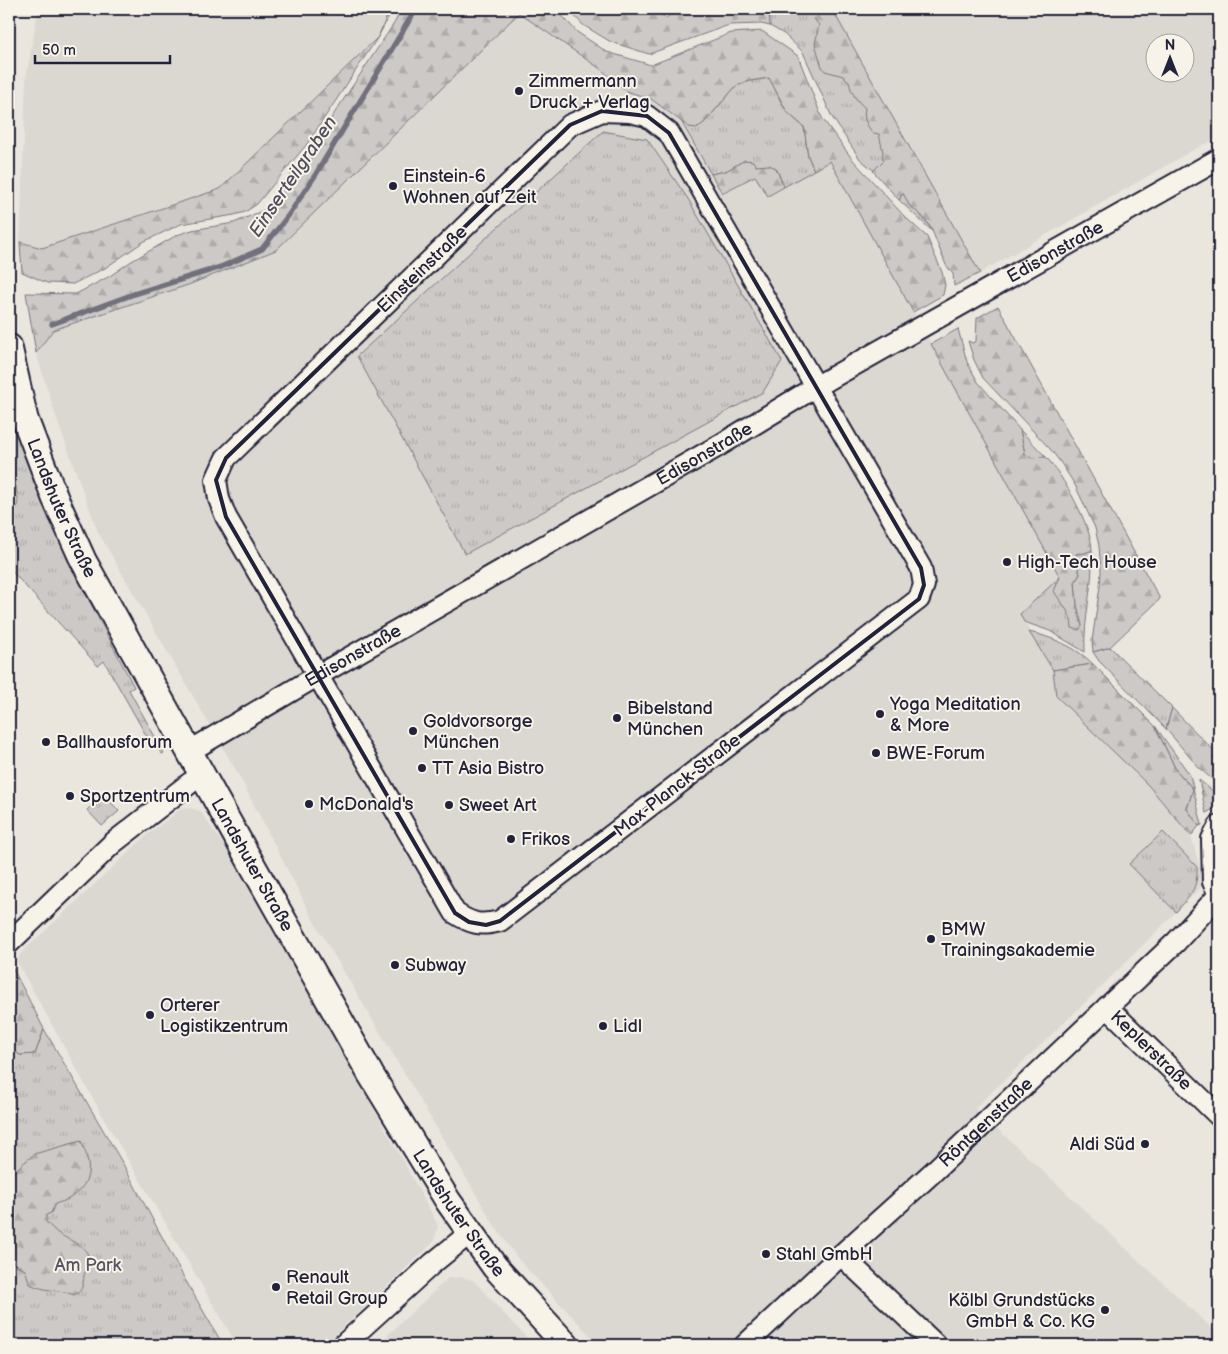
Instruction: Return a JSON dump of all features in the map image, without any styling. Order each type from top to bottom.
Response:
[{"type":"main road","name":"Landshuter Straße","points":[[9,348],[25,419],[56,498],[108,607],[413,1145],[470,1233],[495,1267],[566,1345]]},
{"type":"street","name":"Einsteinstraße","points":[[317,676],[226,517],[218,499],[216,480],[226,458],[570,125],[602,111],[630,112],[647,116],[670,133],[817,386]]},
{"type":"street","name":"Edisonstraße","points":[[190,751],[720,445],[817,386],[1219,159]]},
{"type":"street","name":"Max-Planck-Straße","points":[[317,676],[455,913],[469,922],[486,925],[500,921],[919,599],[924,585],[921,568],[817,386]]},
{"type":"street","points":[[9,943],[113,843],[203,774]]},
{"type":"street","name":"Röntgenstraße","points":[[746,1345],[841,1255],[932,1173],[1176,942],[1219,894],[1213,882],[1212,839],[1219,826]]},
{"type":"street","name":"Keplerstraße","points":[[1106,1007],[1219,1116]]},
{"type":"street","points":[[343,1345],[433,1263],[470,1233]]},
{"type":"street","points":[[841,1255],[936,1345]]},
{"type":"highlighted area","points":[[602,111],[647,116],[669,133],[921,568],[924,585],[919,599],[500,921],[486,925],[469,922],[455,913],[226,517],[216,480],[226,458],[570,125]]},
{"type":"shaded area","points":[[38,9],[390,9],[378,37],[220,189],[42,248],[20,242],[26,78]]},
{"type":"shaded area","points":[[832,9],[1219,9],[1219,137],[1193,150],[980,273]]},
{"type":"shaded area","points":[[519,13],[602,70],[626,91],[651,99],[681,121],[722,193],[755,176],[769,196],[830,160],[1060,577],[1020,614],[1053,670],[1056,696],[1148,785],[1191,836],[1204,884],[1096,992],[975,1108],[1219,1335],[1219,1345],[599,1345],[518,1259],[496,1228],[315,923],[238,774],[98,532],[58,423],[36,353],[53,330],[188,285],[276,250]]},
{"type":"shaded area","points":[[190,808],[200,811],[228,851],[438,1225],[434,1242],[324,1345],[237,1345],[107,1124],[17,962],[20,954],[147,835],[181,809]]},
{"type":"shaded area","points":[[463,1277],[474,1281],[533,1345],[377,1345],[448,1278]]},
{"type":"green space","points":[[390,9],[393,9],[378,37]]},
{"type":"green space","points":[[401,9],[556,9],[577,32],[607,52],[651,65],[731,33],[762,31],[798,56],[822,118],[853,160],[904,216],[927,237],[942,272],[945,285],[943,295],[913,312],[830,161],[814,170],[808,156],[804,127],[787,112],[769,78],[750,81],[736,86],[704,123],[697,128],[689,127],[651,99],[626,91],[602,70],[519,13],[276,250],[188,285],[53,330],[36,353],[26,293],[76,294],[110,276],[130,262],[177,235],[192,230],[234,223],[264,210],[308,153],[395,22]]},
{"type":"green space","points":[[568,9],[653,9],[666,18],[678,9],[769,9],[770,26],[761,24],[729,25],[649,54],[611,42],[583,25]]},
{"type":"green space","points":[[761,9],[821,9],[891,156],[878,174],[860,159],[832,117],[803,52],[784,34],[770,26]]},
{"type":"green space","points":[[812,9],[832,9],[980,273],[954,286],[953,274],[946,265],[931,228],[922,216],[909,205],[903,193],[899,200],[873,171],[884,160],[879,134],[873,133],[867,124],[864,115],[865,108],[854,96],[849,81],[843,76],[825,71],[822,67],[815,44],[819,25],[814,19]]},
{"type":"green space","points":[[378,37],[307,144],[257,204],[245,212],[181,224],[143,242],[105,268],[73,284],[47,283],[22,272],[20,242],[42,248],[220,189]]},
{"type":"green space","points":[[769,78],[785,107],[804,127],[808,156],[814,170],[784,187],[776,168],[756,166],[745,160],[726,171],[711,174],[681,121],[689,127],[704,123],[736,86],[750,81]]},
{"type":"green space","points":[[603,131],[647,139],[688,199],[782,361],[763,392],[465,554],[357,356]]},
{"type":"green space","points":[[745,160],[753,161],[756,166],[769,165],[776,168],[784,187],[768,196],[755,176],[722,193],[711,174],[726,171]]},
{"type":"green space","points":[[903,193],[909,205],[922,216],[934,233],[899,200]]},
{"type":"green space","points":[[998,306],[1160,599],[1110,647],[1093,652],[1092,641],[1101,571],[1099,546],[1095,528],[1075,485],[1051,450],[983,378],[974,360],[968,341],[973,343],[976,341],[977,318]]},
{"type":"green space","points":[[958,329],[967,362],[978,382],[1020,430],[1025,454],[1031,458],[1046,457],[1060,475],[1082,515],[1091,540],[1092,550],[1076,554],[1076,562],[1080,574],[1075,582],[1077,606],[1082,626],[1079,630],[1072,628],[1070,617],[1054,591],[1060,577],[931,344]]},
{"type":"green space","points":[[9,414],[34,481],[73,569],[134,687],[129,690],[164,753],[162,754],[146,735],[104,661],[98,666],[9,568],[9,518],[17,507],[18,499],[9,447]]},
{"type":"green space","points":[[1020,430],[1046,457],[1031,458],[1025,454]]},
{"type":"green space","points":[[9,469],[14,496],[9,511]]},
{"type":"green space","points":[[1092,550],[1085,652],[1050,631],[1024,622],[1020,614],[1060,577],[1060,602],[1082,626],[1077,606],[1075,582],[1080,574],[1076,562],[1076,554]]},
{"type":"green space","points":[[1029,632],[1063,644],[1093,664],[1053,670]]},
{"type":"green space","points":[[1110,647],[1172,708],[1166,729],[1099,661],[1093,652]]},
{"type":"green space","points":[[1093,664],[1155,726],[1176,770],[1193,789],[1187,809],[1199,826],[1191,836],[1148,785],[1056,696],[1053,670]]},
{"type":"green space","points":[[1172,708],[1219,756],[1219,785],[1199,768],[1166,729]]},
{"type":"green space","points":[[1155,726],[1190,775],[1202,825],[1199,826],[1187,809],[1193,789],[1176,770]]},
{"type":"green space","points":[[1199,780],[1219,796],[1219,806],[1206,813]]},
{"type":"green space","points":[[104,795],[119,811],[102,826],[87,810]]},
{"type":"green space","points":[[1163,832],[1197,867],[1196,881],[1192,892],[1176,912],[1129,864]]},
{"type":"green space","points":[[9,961],[44,1029],[35,1054],[20,1055],[9,1047]]},
{"type":"green space","name":"Am Park","points":[[44,1029],[123,1164],[183,1276],[223,1345],[9,1345],[9,1047],[20,1055],[35,1054]]},
{"type":"green space","points":[[81,1141],[87,1157],[87,1179],[78,1192],[68,1199],[55,1204],[51,1213],[46,1215],[46,1222],[59,1234],[84,1249],[89,1259],[82,1287],[74,1295],[30,1284],[25,1270],[16,1265],[9,1257],[9,1176],[34,1154]]},
{"type":"waterway","name":"Einserteilgraben","points":[[52,324],[134,294],[221,267],[262,249],[288,216],[316,174],[416,9]]},
{"type":"place","name":"Zimmermann Druck + Verlag","points":[[519,91]]},
{"type":"place","name":"Einstein-6 Wohnen auf Zeit","points":[[393,186]]},
{"type":"place","name":"High-Tech House","points":[[1007,562]]},
{"type":"place","name":"Yoga Meditation & More","points":[[880,714]]},
{"type":"place","name":"Bibelstand München","points":[[617,718]]},
{"type":"place","name":"Goldvorsorge München","points":[[413,731]]},
{"type":"place","name":"Ballhausforum","points":[[46,742]]},
{"type":"place","name":"BWE-Forum","points":[[876,753]]},
{"type":"place","name":"TT Asia Bistro","points":[[422,768]]},
{"type":"place","name":"Sportzentrum","points":[[70,796]]},
{"type":"place","name":"McDonald's","points":[[309,804]]},
{"type":"place","name":"Sweet Art","points":[[449,805]]},
{"type":"place","name":"Frikos","points":[[511,839]]},
{"type":"place","name":"BMW Trainingsakademie","points":[[931,939]]},
{"type":"place","name":"Subway","points":[[395,965]]},
{"type":"place","name":"Orterer Logistikzentrum","points":[[150,1015]]},
{"type":"place","name":"Lidl","points":[[603,1026]]},
{"type":"place","name":"Aldi Süd","points":[[1145,1144]]},
{"type":"place","name":"Stahl GmbH","points":[[766,1254]]},
{"type":"place","name":"Renault Retail Group","points":[[276,1287]]},
{"type":"place","name":"Kölbl Grundstücks GmbH & Co. KG","points":[[1105,1310]]}]
